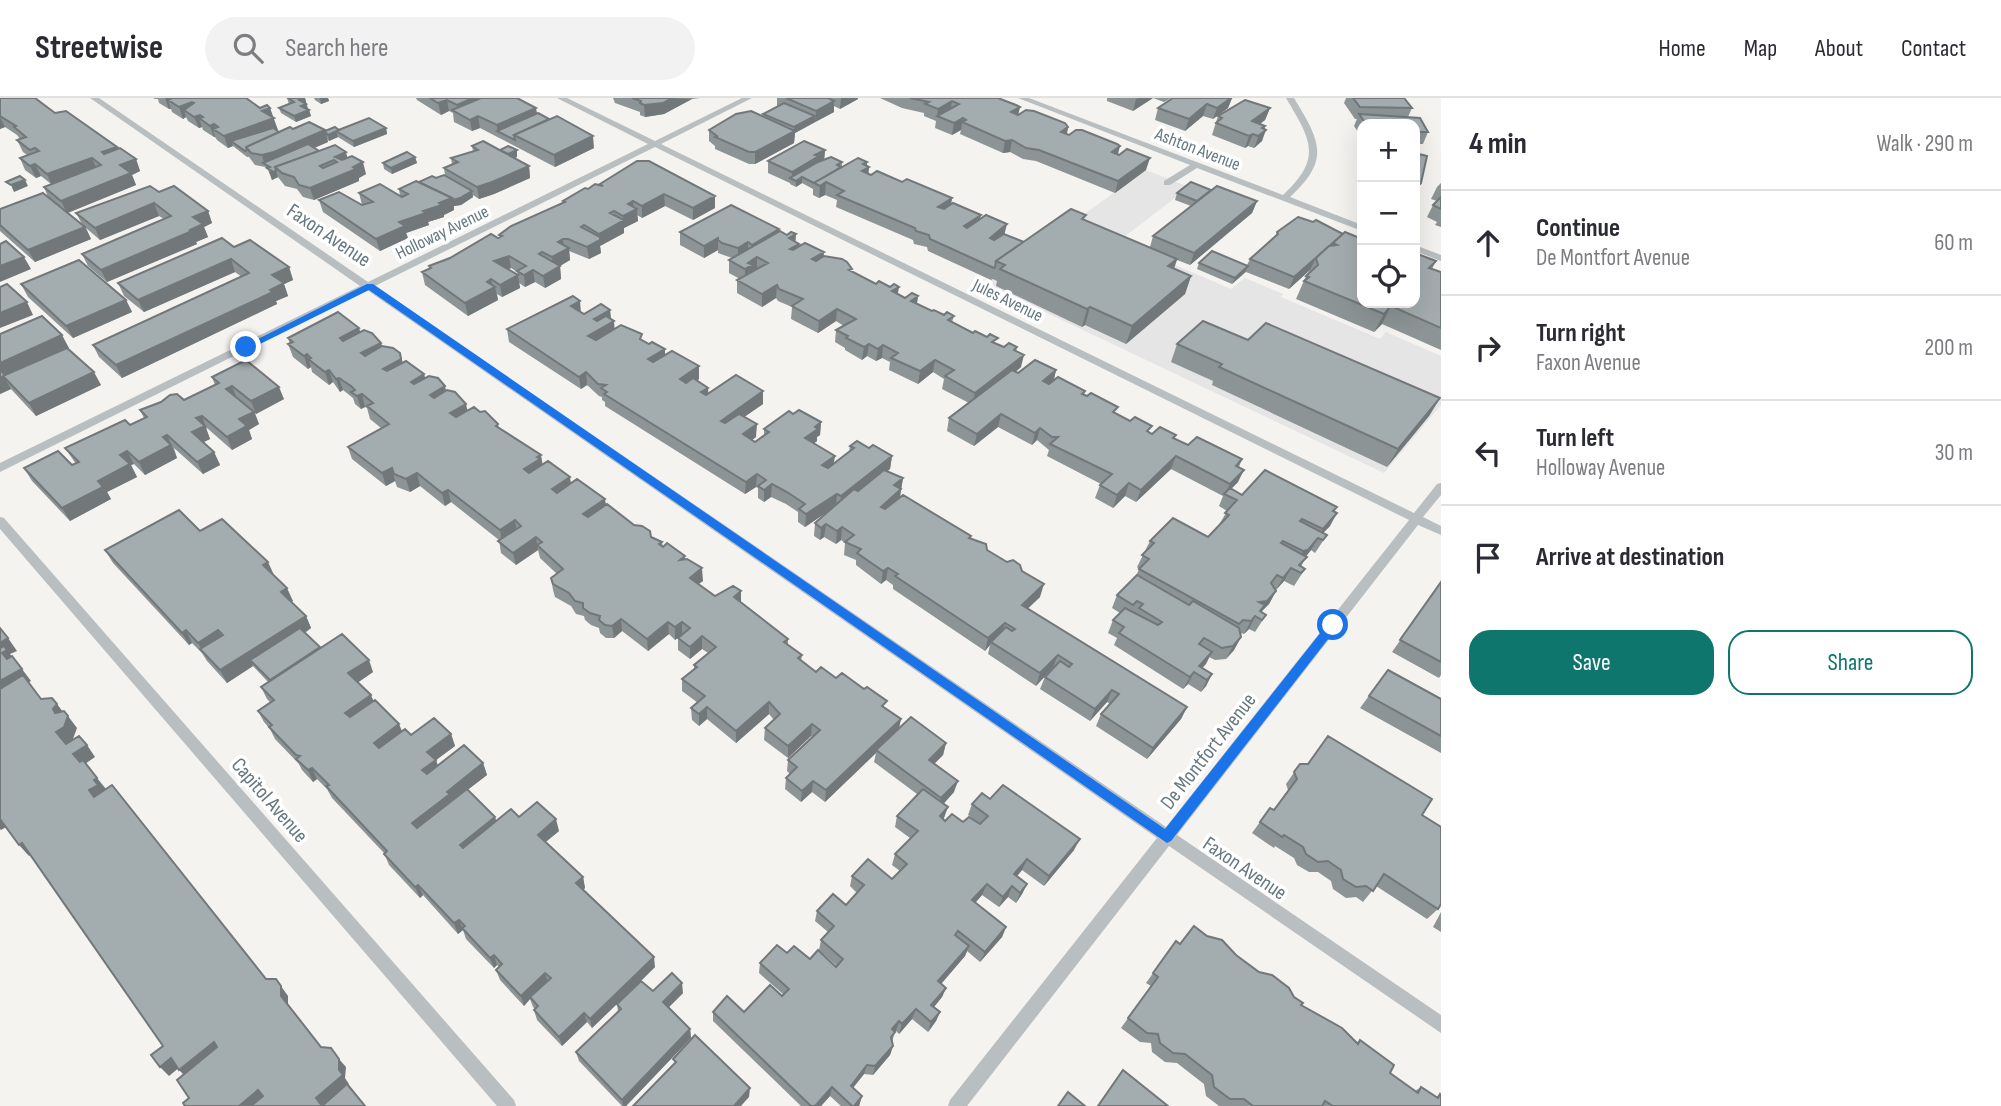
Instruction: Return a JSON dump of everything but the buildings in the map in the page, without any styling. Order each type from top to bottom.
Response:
[{"type":"street","name":"Faxon Avenue","points":[[94,98],[1441,1025]]},
{"type":"street","name":"Jules Avenue","points":[[561,98],[1441,531]]},
{"type":"street","name":"Holloway Avenue","points":[[0,468],[748,98]]},
{"type":"street","name":"Ashton Avenue","points":[[1022,98],[1357,226]]},
{"type":"street","points":[[1284,198],[1298,186],[1314,158],[1314,141],[1290,98]]},
{"type":"street","points":[[1167,183],[1195,165]]},
{"type":"street","points":[[1420,250],[1441,258]]},
{"type":"street","name":"De Montfort Avenue","points":[[956,1106],[1441,487]]},
{"type":"street","name":"Capitol Avenue","points":[[0,521],[508,1106]]},
{"type":"shaded area","points":[[1146,170],[1189,187],[1119,241],[1231,289],[1245,278],[1283,294],[1281,297],[1380,339],[1386,332],[1441,356],[1441,405],[1384,473],[986,284]]},
{"type":"route","points":[[246,347],[370,286],[1167,837],[1333,625]]}]
